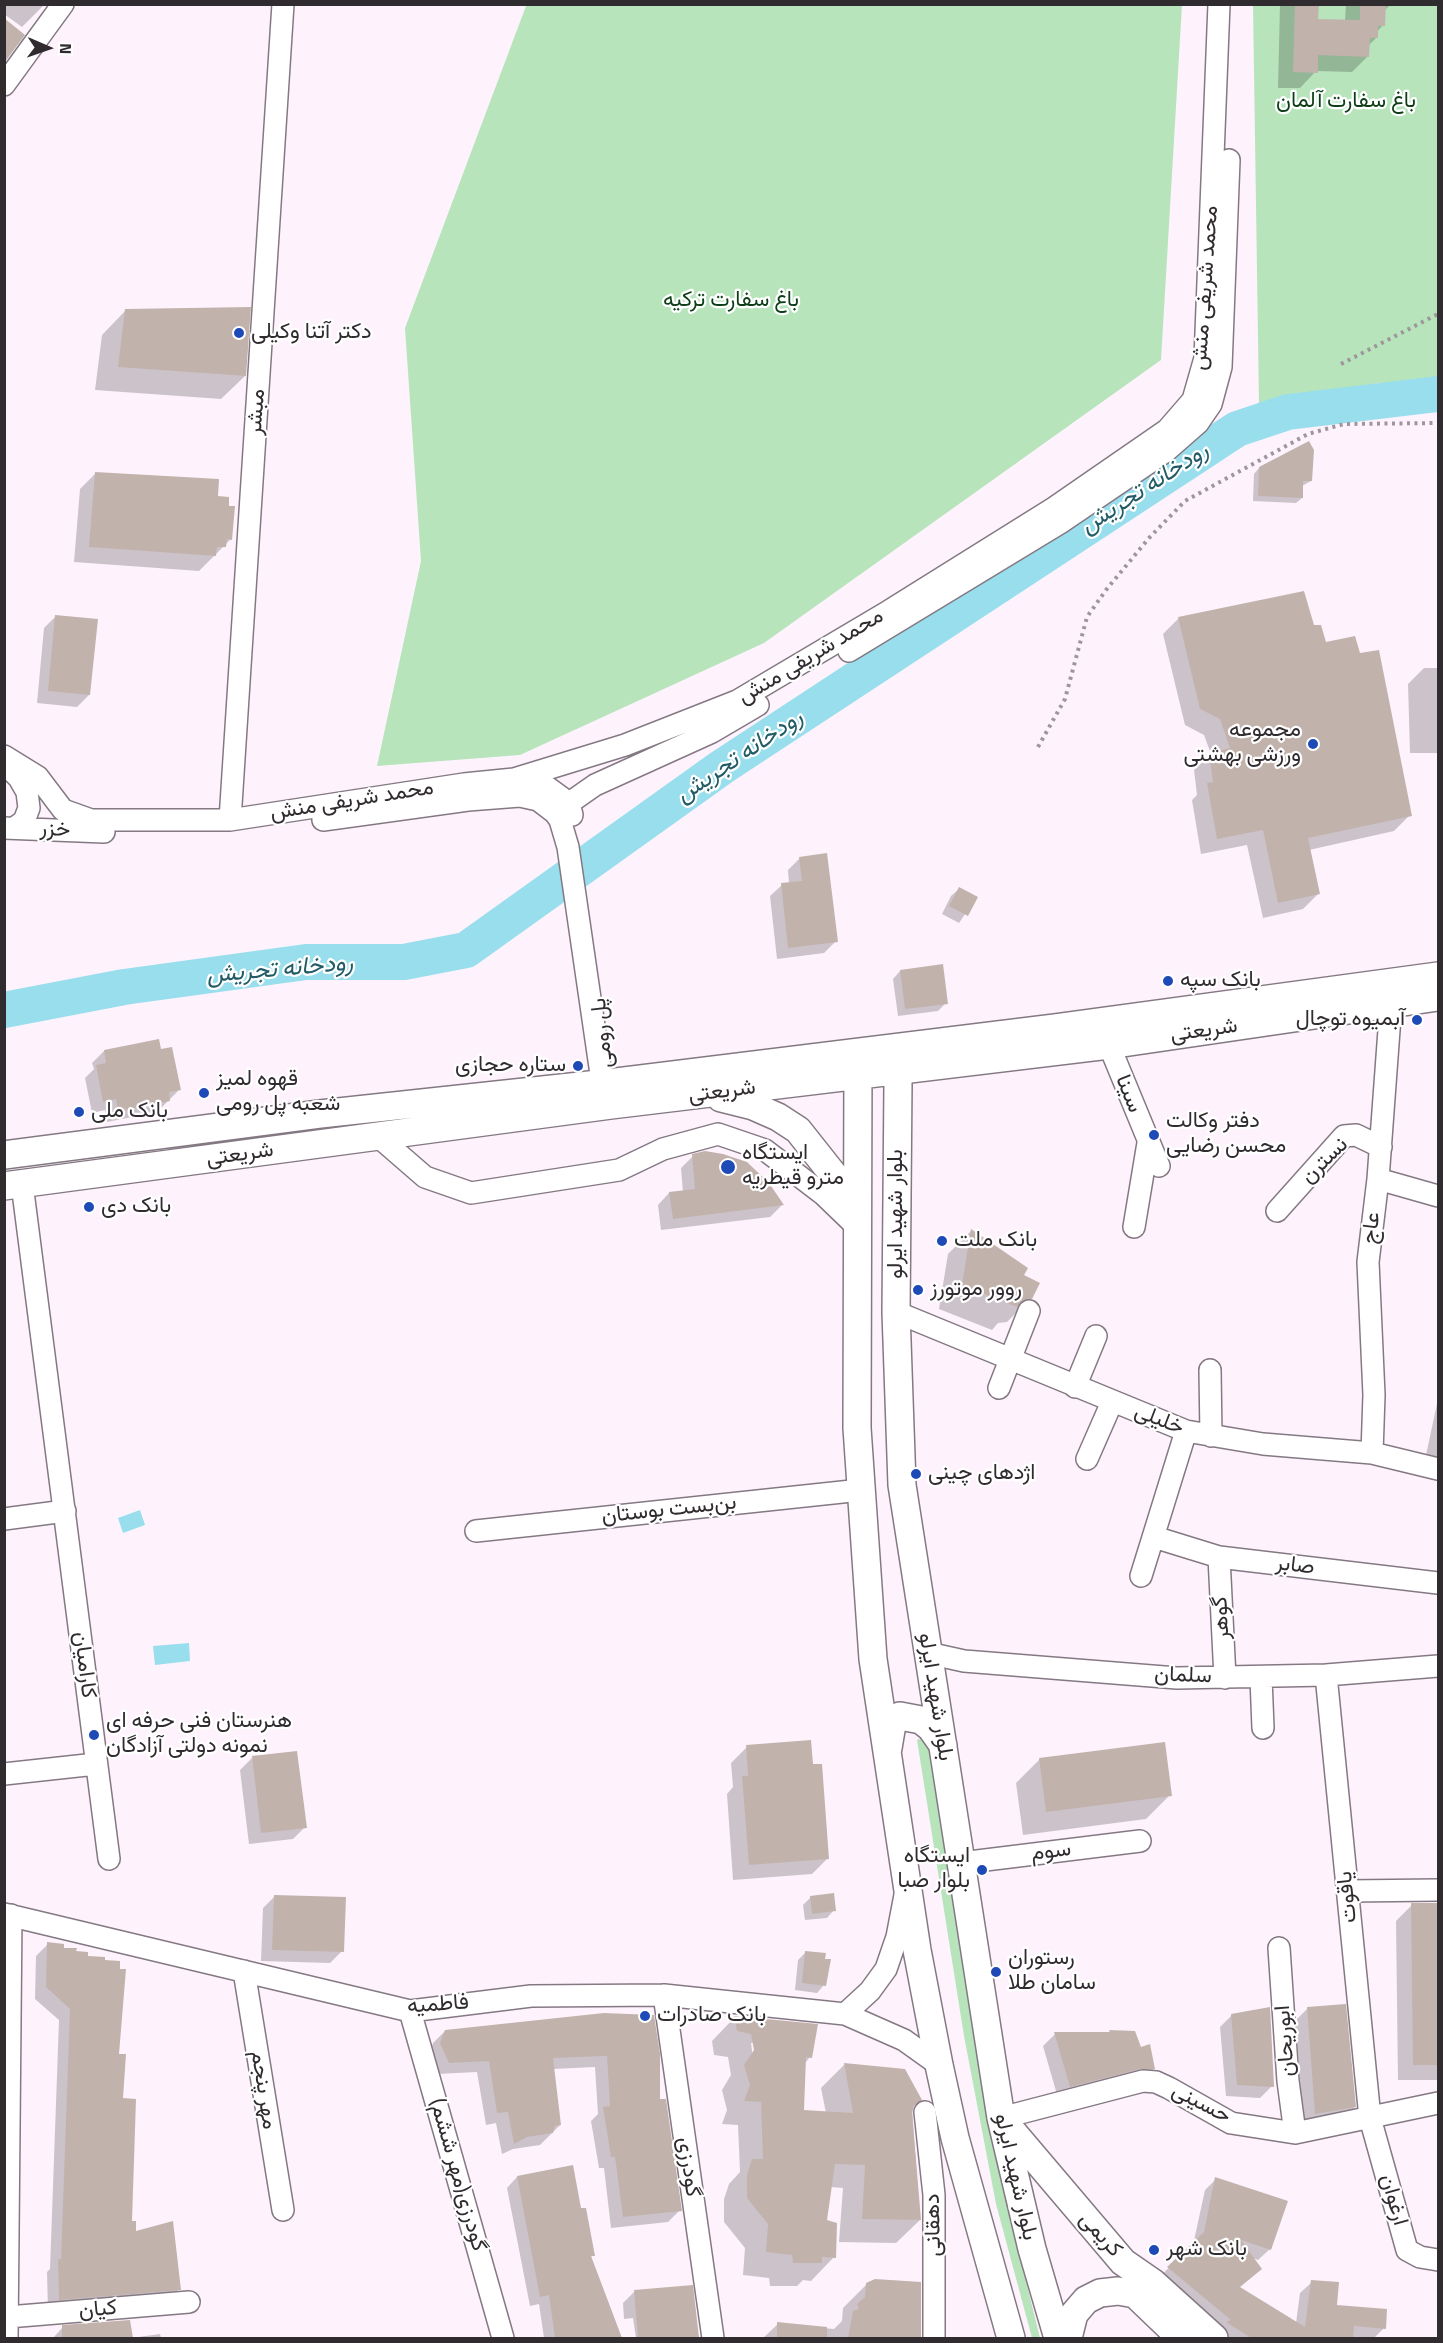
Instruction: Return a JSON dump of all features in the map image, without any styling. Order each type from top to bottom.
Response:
[{"type":"main road","name":"شریعتی","points":[[895,1059],[1438,976]]},
{"type":"main road","name":"شریعتی","points":[[4,1155],[320,1114],[608,1083],[1108,1044],[1438,997]]},
{"type":"main road","name":"بلوار شهید ایرلو","points":[[895,1059],[896,1312],[902,1485],[1001,2118],[1032,2249],[1058,2338]]},
{"type":"main road","name":"شریعتی","points":[[13,1185],[380,1138],[610,1105],[708,1095],[858,1063]]},
{"type":"main road","name":"بلوار شهید ایرلو","points":[[858,1063],[856,1428],[873,1659],[907,1886],[939,2065],[955,2138],[1011,2338]]},
{"type":"main road","points":[[708,1095],[753,1106],[778,1117],[798,1130],[836,1178],[858,1227]]},
{"type":"main road","points":[[888,1757],[891,1730],[900,1716],[921,1720],[931,1728],[943,1746]]},
{"type":"main road","name":"کریمی","points":[[1001,2118],[1123,2262],[1152,2282],[1214,2338]]},
{"type":"main road","name":"کریمی","points":[[1068,2338],[1074,2314],[1086,2300],[1100,2293],[1118,2291],[1135,2295],[1181,2338]]},
{"type":"street","points":[[4,85],[63,4]]},
{"type":"street","name":"مبشر","points":[[230,820],[284,4]]},
{"type":"street","name":"محمد شریفی منش","points":[[105,832],[231,832],[468,800],[517,788],[737,701],[1054,508],[1167,430],[1193,400],[1205,358],[1219,4]]},
{"type":"street","name":"محمد شریفی منش","points":[[562,808],[595,785],[712,732],[896,624],[1060,523],[1166,451],[1198,423],[1211,404],[1221,367],[1233,4]]},
{"type":"street","name":"محمد شریفی منش","points":[[4,756],[38,777],[63,810],[91,820],[230,820],[464,784],[517,788]]},
{"type":"street","points":[[4,763],[20,778],[27,792],[29,808],[24,821],[9,828]]},
{"type":"street","points":[[517,788],[547,787],[562,808]]},
{"type":"street","name":"پل رومی","points":[[562,808],[575,847],[608,1083]]},
{"type":"street","name":"خزر","points":[[9,828],[105,832]]},
{"type":"street","name":"عاج","points":[[1372,1453],[1374,1395],[1368,1262],[1381,1147],[1391,1003]]},
{"type":"street","name":"سینا","points":[[1108,1044],[1159,1166]]},
{"type":"street","points":[[380,1138],[425,1177],[471,1192],[619,1170],[663,1149],[718,1134],[765,1150],[824,1195],[858,1227]]},
{"type":"street","name":"نسترن","points":[[1278,1211],[1344,1136],[1356,1135],[1381,1147]]},
{"type":"street","points":[[1134,1227],[1148,1143]]},
{"type":"street","points":[[1378,1179],[1438,1196]]},
{"type":"street","name":"کارامیان","points":[[13,1185],[65,1510],[109,1859]]},
{"type":"street","points":[[999,1388],[1029,1311]]},
{"type":"street","name":"خلیلی","points":[[896,1312],[1186,1431],[1263,1444],[1372,1453],[1438,1469]]},
{"type":"street","points":[[1075,1387],[1096,1336]]},
{"type":"street","points":[[1210,1370],[1211,1436]]},
{"type":"street","points":[[1087,1459],[1112,1402]]},
{"type":"street","points":[[1141,1576],[1186,1431]]},
{"type":"street","name":"بن‌بست بوستان","points":[[476,1531],[861,1490]]},
{"type":"street","points":[[4,1519],[65,1510]]},
{"type":"street","name":"صابر","points":[[1154,1537],[1219,1557],[1438,1583]]},
{"type":"street","name":"گوهر","points":[[1219,1557],[1225,1678]]},
{"type":"street","name":"سلمان","points":[[928,1653],[964,1661],[1177,1678],[1261,1678],[1438,1666]]},
{"type":"street","name":"یاقوت","points":[[1326,1675],[1370,2118]]},
{"type":"street","points":[[1261,1678],[1263,1728]]},
{"type":"street","points":[[4,1774],[96,1764]]},
{"type":"street","name":"سوم","points":[[961,1863],[1140,1841]]},
{"type":"street","points":[[845,2014],[870,1991],[886,1969],[897,1937],[907,1886]]},
{"type":"street","points":[[1348,1891],[1438,1890]]},
{"type":"street","points":[[8,1915],[8,2338]]},
{"type":"street","name":"فاطمیه","points":[[8,1915],[410,2011],[531,1996],[664,1995],[845,2014],[904,2040],[939,2065]]},
{"type":"street","name":"ابوریحان","points":[[1279,1948],[1288,2081],[1295,2133]]},
{"type":"street","name":"مهر پنجم","points":[[244,1971],[283,2210]]},
{"type":"street","name":"گودرزی","points":[[664,1995],[713,2338]]},
{"type":"street","name":"گودرزی(مهر ششم)","points":[[410,2011],[503,2338]]},
{"type":"street","name":"حسینی","points":[[1001,2118],[1143,2081],[1156,2082],[1231,2123],[1295,2133],[1438,2103]]},
{"type":"street","name":"دهقانی","points":[[925,2112],[934,2195],[934,2338]]},
{"type":"street","name":"ارغوان","points":[[1370,2118],[1407,2250],[1420,2257],[1438,2260]]},
{"type":"street","name":"کیان","points":[[7,2306],[189,2302]]},
{"type":"path","points":[[1341,364],[1438,314]]},
{"type":"path","points":[[1038,747],[1065,699],[1087,617],[1142,546],[1185,501],[1308,434],[1344,424],[1438,423]]},
{"type":"green space","name":"باغ سفارت ترکیه","points":[[533,4],[1182,5],[1161,360],[764,643],[520,755],[377,766],[421,561],[405,328],[526,6]]},
{"type":"green space","name":"باغ سفارت آلمان","points":[[1253,5],[1438,5],[1438,382],[1379,383],[1259,405]]},
{"type":"green space","points":[[928,1734],[1000,2176],[1040,2338],[1032,2338],[996,2204],[964,2036],[917,1740]]},
{"type":"water","points":[[140,1510],[145,1525],[123,1533],[118,1518]]},
{"type":"water","points":[[189,1643],[190,1661],[155,1665],[153,1646]]},
{"type":"building","points":[[1295,4],[1319,4],[1318,19],[1360,20],[1360,4],[1386,4],[1385,26],[1378,26],[1378,38],[1370,38],[1369,57],[1318,55],[1318,73],[1293,72]]},
{"type":"building","points":[[4,18],[25,35],[4,63]]},
{"type":"building","points":[[251,307],[246,376],[118,367],[125,309]]},
{"type":"building","points":[[1309,441],[1314,450],[1312,481],[1303,481],[1303,498],[1258,496],[1259,467]]},
{"type":"building","points":[[95,472],[219,479],[218,496],[229,497],[229,506],[235,506],[232,540],[227,539],[226,547],[217,547],[216,556],[89,547]]},
{"type":"building","name":"مجموعه ورزشی بهشتی","points":[[1304,591],[1314,625],[1321,625],[1326,642],[1355,636],[1360,653],[1379,650],[1412,816],[1308,838],[1320,894],[1278,903],[1263,830],[1217,839],[1207,783],[1213,782],[1209,753],[1230,748],[1220,719],[1200,709],[1178,617]]},
{"type":"building","points":[[55,615],[98,619],[90,695],[48,691]]},
{"type":"building","points":[[827,853],[838,942],[788,948],[781,883],[802,881],[799,857]]},
{"type":"building","points":[[959,887],[978,897],[968,916],[949,906]]},
{"type":"building","points":[[943,964],[948,1004],[905,1009],[900,970]]},
{"type":"building","points":[[159,1039],[161,1049],[172,1047],[181,1090],[169,1092],[170,1101],[118,1111],[116,1099],[103,1102],[96,1065],[106,1063],[104,1050]]},
{"type":"building","points":[[705,1151],[747,1162],[769,1183],[784,1205],[673,1219],[669,1192],[695,1189],[692,1154]]},
{"type":"building","points":[[971,1229],[1028,1268],[1024,1275],[1040,1283],[1032,1299],[1022,1301],[1017,1307],[962,1285]]},
{"type":"building","points":[[811,1740],[813,1764],[822,1764],[829,1859],[749,1865],[742,1776],[748,1776],[746,1745]]},
{"type":"building","points":[[1165,1742],[1172,1796],[1046,1812],[1039,1758]]},
{"type":"building","points":[[297,1751],[307,1828],[261,1833],[252,1756]]},
{"type":"building","points":[[834,1893],[836,1911],[812,1914],[810,1896]]},
{"type":"building","points":[[274,1895],[346,1897],[344,1952],[272,1950]]},
{"type":"building","points":[[1411,1903],[1438,1903],[1438,2065],[1413,2065]]},
{"type":"building","points":[[47,1942],[64,1944],[64,1948],[77,1948],[76,1951],[88,1952],[88,1956],[120,1961],[120,1969],[126,1969],[119,2054],[126,2054],[123,2098],[136,2099],[132,2221],[136,2221],[136,2231],[173,2221],[181,2290],[59,2300],[58,2259],[61,2259],[70,2009],[46,1987]]},
{"type":"building","points":[[805,1951],[826,1953],[825,1959],[831,1959],[826,1986],[802,1983]]},
{"type":"building","points":[[1346,2004],[1356,2107],[1315,2114],[1307,2007]]},
{"type":"building","points":[[1270,2007],[1274,2087],[1237,2085],[1231,2014]]},
{"type":"building","points":[[604,2013],[654,2015],[660,2054],[660,2099],[666,2099],[682,2211],[623,2217],[615,2157],[611,2157],[603,2107],[610,2106],[607,2056],[553,2058],[561,2125],[555,2126],[553,2133],[527,2137],[514,2144],[508,2112],[497,2113],[489,2061],[449,2063],[440,2043],[445,2030]]},
{"type":"building","points":[[734,2016],[818,2024],[812,2058],[806,2057],[804,2110],[853,2113],[844,2063],[905,2069],[922,2100],[914,2106],[912,2113],[921,2220],[862,2219],[865,2165],[835,2164],[827,2220],[837,2223],[836,2258],[822,2257],[822,2263],[793,2263],[792,2255],[766,2252],[768,2224],[747,2198],[747,2175],[752,2159],[763,2159],[761,2102],[744,2101],[750,2085],[744,2065],[754,2050],[751,2034],[737,2031]]},
{"type":"building","points":[[1109,2030],[1135,2031],[1141,2047],[1150,2044],[1155,2069],[1140,2069],[1070,2087],[1054,2032],[1110,2032]]},
{"type":"building","points":[[573,2165],[581,2208],[586,2208],[595,2256],[591,2256],[622,2338],[555,2338],[549,2295],[540,2297],[517,2176]]},
{"type":"building","points":[[1215,2177],[1288,2201],[1271,2250],[1241,2240],[1262,2269],[1240,2287],[1305,2327],[1311,2280],[1339,2282],[1337,2305],[1387,2309],[1386,2329],[1354,2326],[1353,2338],[1251,2338],[1226,2322],[1231,2320],[1167,2267],[1204,2232]]},
{"type":"building","points":[[875,2279],[921,2282],[921,2338],[848,2338],[853,2311],[859,2309],[857,2304],[865,2297],[866,2283]]},
{"type":"building","points":[[693,2285],[699,2338],[638,2338],[634,2290]]},
{"type":"building","points":[[130,2320],[133,2338],[62,2338],[62,2325]]},
{"type":"building","points":[[777,2322],[827,2327],[827,2338],[777,2338]]},
{"type":"waterway","name":"رودخانه تجریش","points":[[4,1010],[124,987],[306,962],[404,962],[466,950],[722,767],[1237,429],[1288,412],[1438,394]]},
{"type":"place","name":"دکتر آتنا وکیلی","points":[[239,333]]},
{"type":"place","name":"مجموعه ورزشی بهشتی","points":[[1313,744]]},
{"type":"place","name":"بانک سپه","points":[[1168,981]]},
{"type":"place","name":"آبمیوه توچال","points":[[1417,1020]]},
{"type":"place","name":"ستاره حجازی","points":[[578,1066]]},
{"type":"place","name":"قهوه لمیز شعبه پل رومی","points":[[204,1093]]},
{"type":"place","name":"بانک ملی","points":[[79,1112]]},
{"type":"place","name":"دفتر وکالت محسن رضایی","points":[[1154,1135]]},
{"type":"place","name":"ایستگاه مترو قیطریه","points":[[728,1167]]},
{"type":"place","name":"بانک دی","points":[[89,1207]]},
{"type":"place","name":"بانک ملت","points":[[942,1241]]},
{"type":"place","name":"روور موتورز","points":[[918,1290]]},
{"type":"place","name":"اژدهای چینی","points":[[916,1474]]},
{"type":"place","name":"هنرستان فنی حرفه ای نمونه دولتی آزادگان","points":[[94,1735]]},
{"type":"place","name":"ایستگاه بلوار صبا","points":[[982,1870]]},
{"type":"place","name":"رستوران سامان طلا","points":[[996,1972]]},
{"type":"place","name":"بانک صادرات","points":[[645,2016]]},
{"type":"place","name":"بانک شهر","points":[[1154,2250]]}]
